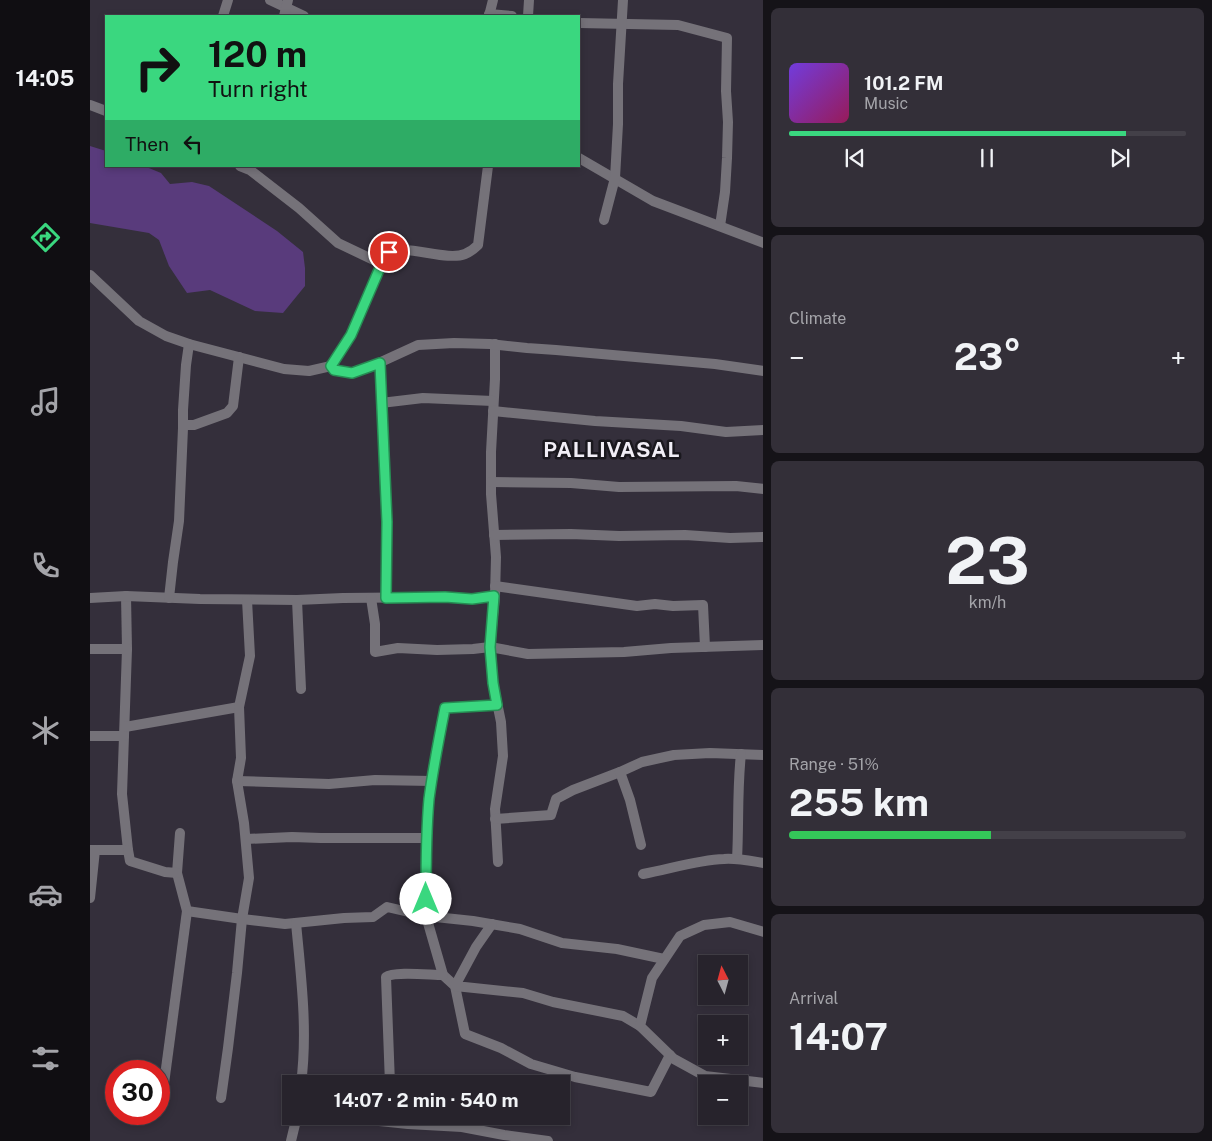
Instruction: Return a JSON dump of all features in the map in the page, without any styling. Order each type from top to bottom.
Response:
[{"type":"street","points":[[223,15],[228,0]]},
{"type":"street","points":[[270,0],[302,15]]},
{"type":"street","points":[[489,15],[493,0]]},
{"type":"street","points":[[528,15],[529,0]]},
{"type":"street","points":[[604,220],[615,178],[623,0]]},
{"type":"street","points":[[580,23],[678,25],[727,38],[727,158],[720,226]]},
{"type":"street","points":[[90,105],[105,111]]},
{"type":"street","points":[[580,159],[653,200],[763,243]]},
{"type":"street","points":[[90,275],[139,321],[166,336],[188,344],[284,368],[309,371],[331,366],[351,335],[385,256],[389,252],[399,250],[459,256],[473,250],[478,245],[488,167]]},
{"type":"street","points":[[251,168],[338,243],[382,264]]},
{"type":"street","points":[[331,366],[334,370],[352,373],[380,363],[418,345],[454,343],[494,344],[715,364],[763,371]]},
{"type":"street","points":[[169,598],[180,522],[183,410],[188,344]]},
{"type":"street","points":[[494,344],[495,379],[491,482],[496,557],[490,647],[493,683],[501,722],[502,756],[495,809],[498,862]]},
{"type":"street","points":[[183,425],[203,423],[227,414],[233,406],[239,357]]},
{"type":"street","points":[[380,363],[387,522],[386,598]]},
{"type":"street","points":[[381,403],[423,398],[594,421],[681,426],[726,432],[763,430]]},
{"type":"street","points":[[491,482],[571,483],[619,487],[710,486],[763,488]]},
{"type":"street","points":[[494,535],[571,534],[619,536],[685,535],[730,538],[763,537]]},
{"type":"street","points":[[90,598],[126,596],[247,600],[445,597],[472,599],[495,591],[637,606],[655,604],[673,606],[703,605],[705,647]]},
{"type":"street","points":[[126,596],[127,649],[122,794],[130,862],[165,872],[177,873]]},
{"type":"street","points":[[371,598],[375,624],[374,652],[398,648],[437,650],[490,647],[528,654],[624,652],[763,645]]},
{"type":"street","points":[[221,1098],[230,1038],[242,919],[249,878],[246,839],[237,781],[241,758],[239,707],[250,656],[247,600]]},
{"type":"street","points":[[297,600],[301,689]]},
{"type":"street","points":[[90,649],[127,649]]},
{"type":"street","points":[[497,705],[445,708],[430,799],[427,838],[426,916],[443,975],[456,986],[523,993],[553,1002],[623,1016],[640,1026],[674,1059],[705,1076],[763,1082]]},
{"type":"street","points":[[90,736],[124,731],[239,707]]},
{"type":"street","points":[[495,819],[551,815],[556,799],[642,762],[674,755],[710,753],[763,755]]},
{"type":"street","points":[[737,860],[740,754]]},
{"type":"street","points":[[620,772],[630,800],[641,845]]},
{"type":"street","points":[[237,781],[328,784],[375,780],[432,781]]},
{"type":"street","points":[[167,1060],[187,911],[177,873],[180,833]]},
{"type":"street","points":[[246,839],[292,837],[427,838]]},
{"type":"street","points":[[90,898],[92,850],[128,850]]},
{"type":"street","points":[[643,874],[700,861],[726,858],[763,863]]},
{"type":"street","points":[[187,911],[285,924],[373,917],[387,907],[426,916],[520,929],[562,943],[617,949],[664,959]]},
{"type":"street","points":[[640,1026],[652,978],[680,936],[704,925],[730,922],[763,932]]},
{"type":"street","points":[[296,923],[303,1003],[304,1058],[302,1075]]},
{"type":"street","points":[[492,924],[476,947],[456,986],[465,1034],[501,1048],[531,1064],[575,1077],[651,1092],[670,1055]]},
{"type":"street","points":[[390,1075],[386,977],[397,974],[443,975]]},
{"type":"street","points":[[291,1141],[295,1125]]},
{"type":"street","points":[[444,1125],[462,1127],[498,1137],[548,1141]]},
{"type":"shaded area","points":[[90,146],[105,151],[105,167],[146,167],[161,173],[170,184],[192,182],[209,186],[277,231],[303,252],[305,286],[283,313],[255,311],[210,290],[187,293],[169,266],[159,240],[149,233],[90,223]]},
{"type":"district","name":"PALLIVASAL","points":[[612,450]]},
{"type":"route","points":[[389,252],[385,256],[351,335],[331,366],[334,370],[352,373],[380,363],[387,522],[386,598],[445,597],[472,599],[494,596],[490,647],[497,705],[445,708],[430,799],[426,850],[426,899]]}]
